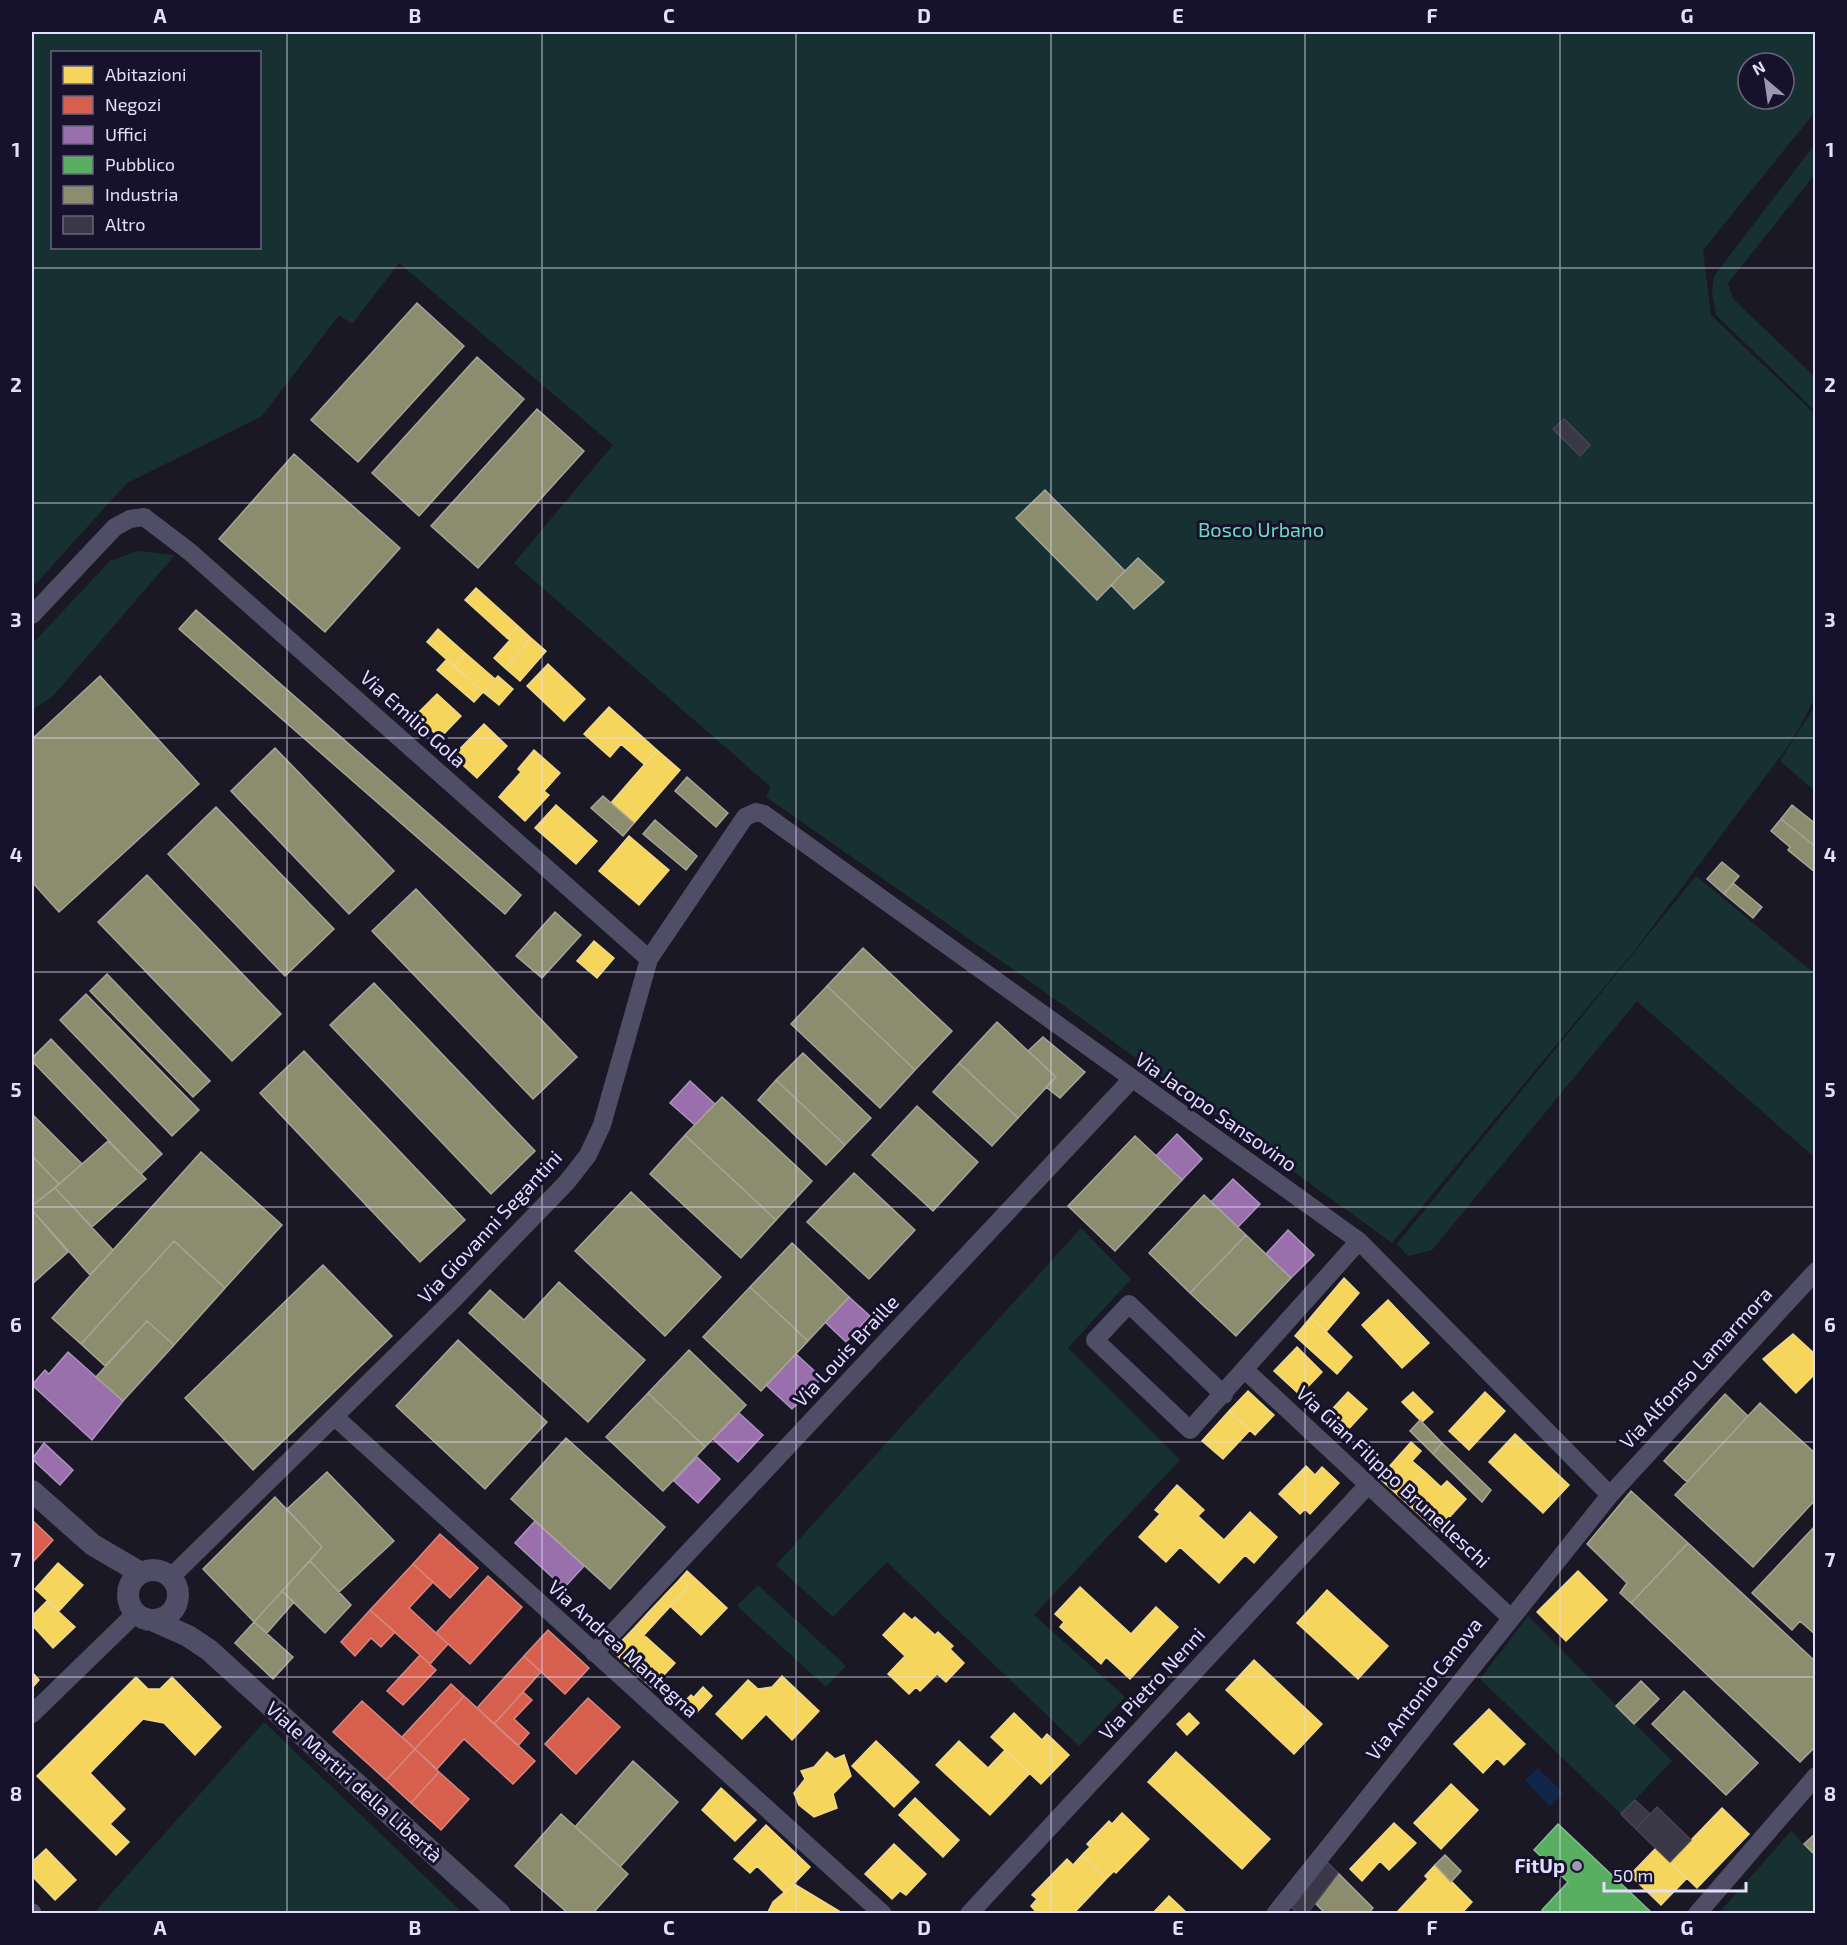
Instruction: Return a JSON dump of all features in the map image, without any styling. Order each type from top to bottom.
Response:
[{"type":"street","name":"Via Emilio Gola","points":[[32,615],[115,526],[130,519],[144,517],[190,552],[649,959]]},
{"type":"street","name":"Via Giovanni Segantini","points":[[171,1577],[463,1290],[567,1182],[588,1155],[602,1125],[649,959],[745,817],[756,812]]},
{"type":"street","name":"Via Jacopo Sansovino","points":[[756,812],[764,814],[1131,1080],[1359,1241],[1610,1495]]},
{"type":"street","name":"Via Louis Braille","points":[[594,1653],[1131,1080]]},
{"type":"street","points":[[1224,1395],[1129,1304],[1095,1340],[1190,1430],[1224,1395],[1359,1241]]},
{"type":"street","name":"Via Alfonso Lamarmora","points":[[1610,1495],[1815,1271]]},
{"type":"street","name":"Via Gian Filippo Brunelleschi","points":[[1245,1370],[1510,1617]]},
{"type":"street","name":"Via Andrea Mantegna","points":[[335,1417],[883,1914]]},
{"type":"street","name":"Via Pietro Nenni","points":[[969,1914],[1368,1485]]},
{"type":"street","name":"Viale Martiri della Libertà","points":[[32,1491],[93,1545],[141,1573],[156,1570],[171,1577],[178,1592],[177,1602],[209,1650]]},
{"type":"street","name":"Via Antonio Canova","points":[[1275,1914],[1510,1617],[1610,1495]]},
{"type":"street","name":"Viale Martiri della Libertà","points":[[93,1545],[139,1608],[209,1650],[500,1914]]},
{"type":"street","points":[[139,1608],[130,1585],[141,1573]]},
{"type":"street","points":[[139,1608],[168,1615],[177,1602]]},
{"type":"street","points":[[32,1714],[139,1608]]},
{"type":"street","points":[[1697,1914],[1815,1776]]},
{"type":"green space","name":"Bosco Urbano","points":[[32,32],[1815,32],[1815,112],[1703,250],[1711,315],[1815,414],[1815,698],[1792,741],[1635,950],[1392,1243],[1028,980],[766,797],[771,787],[514,563],[613,445],[399,263],[352,324],[339,315],[262,416],[127,483],[32,588]]},
{"type":"green space","points":[[1815,144],[1815,174],[1728,283],[1733,299],[1815,377],[1815,411],[1716,315],[1712,292],[1714,276]]},
{"type":"green space","points":[[138,551],[175,555],[53,696],[32,710],[32,644],[110,561]]},
{"type":"green space","points":[[1815,706],[1815,791],[1780,761]]},
{"type":"green space","points":[[1696,876],[1815,974],[1815,1158],[1637,1001],[1432,1250],[1408,1256],[1397,1244]]},
{"type":"green space","points":[[1081,1228],[1131,1279],[1068,1348],[1180,1460],[1034,1615],[1125,1697],[1079,1746],[887,1562],[833,1617],[776,1565]]},
{"type":"green space","points":[[758,1585],[846,1666],[826,1687],[737,1606]]},
{"type":"green space","points":[[1528,1616],[1672,1761],[1621,1814],[1480,1679]]},
{"type":"green space","points":[[264,1722],[463,1913],[94,1913]]},
{"type":"green space","points":[[1791,1831],[1815,1856],[1815,1913],[1719,1913]]},
{"type":"water","points":[[1538,1768],[1563,1793],[1550,1806],[1525,1780]]},
{"type":"building: Abitazioni","points":[[476,588],[518,626],[507,638],[465,600]]},
{"type":"building: Abitazioni","points":[[518,626],[531,638],[505,668],[494,658],[510,640],[507,638]]},
{"type":"building: Abitazioni","points":[[438,629],[465,653],[454,666],[427,642]]},
{"type":"building: Abitazioni","points":[[531,638],[546,651],[520,681],[505,668]]},
{"type":"building: Abitazioni","points":[[465,653],[495,679],[483,692],[454,666]]},
{"type":"building: Abitazioni","points":[[447,659],[483,692],[474,702],[437,670]]},
{"type":"building: Abitazioni","points":[[548,664],[585,699],[564,721],[527,686]]},
{"type":"building: Abitazioni","points":[[498,676],[513,689],[499,705],[483,692]]},
{"type":"building: Abitazioni","points":[[437,694],[461,716],[440,738],[429,728],[425,731],[412,719]]},
{"type":"building: Abitazioni","points":[[609,707],[657,750],[645,765],[621,744],[610,757],[584,734]]},
{"type":"building: Abitazioni","points":[[484,724],[507,746],[477,778],[453,756]]},
{"type":"building: Abitazioni","points":[[534,750],[560,773],[544,791],[549,795],[525,821],[499,797],[521,772],[518,769]]},
{"type":"building: Abitazioni","points":[[657,750],[680,770],[634,823],[611,803]]},
{"type":"building: Abitazioni","points":[[556,805],[597,841],[576,864],[535,828]]},
{"type":"building: Abitazioni","points":[[629,836],[669,870],[639,905],[599,871]]},
{"type":"building: Abitazioni","points":[[594,941],[614,958],[597,978],[577,961]]},
{"type":"building: Abitazioni","points":[[1344,1278],[1359,1293],[1326,1332],[1311,1317]]},
{"type":"building: Abitazioni","points":[[1388,1300],[1429,1343],[1402,1368],[1362,1325]]},
{"type":"building: Abitazioni","points":[[1311,1317],[1352,1357],[1337,1374],[1295,1336]]},
{"type":"building: Abitazioni","points":[[1793,1334],[1816,1355],[1816,1373],[1796,1393],[1763,1359]]},
{"type":"building: Abitazioni","points":[[1297,1347],[1322,1372],[1300,1395],[1274,1371]]},
{"type":"building: Abitazioni","points":[[1248,1391],[1274,1415],[1255,1435],[1229,1411]]},
{"type":"building: Abitazioni","points":[[1348,1392],[1367,1409],[1343,1435],[1324,1418]]},
{"type":"building: Abitazioni","points":[[1413,1392],[1433,1412],[1422,1422],[1402,1402]]},
{"type":"building: Abitazioni","points":[[1485,1392],[1505,1411],[1469,1450],[1449,1431]]},
{"type":"building: Abitazioni","points":[[1229,1411],[1250,1430],[1223,1459],[1202,1441]]},
{"type":"building: Abitazioni","points":[[1515,1434],[1569,1485],[1543,1513],[1489,1462]]},
{"type":"building: Abitazioni","points":[[1411,1442],[1421,1451],[1412,1461],[1425,1472],[1401,1498],[1379,1478]]},
{"type":"building: Abitazioni","points":[[1306,1466],[1315,1475],[1322,1467],[1339,1483],[1310,1514],[1305,1509],[1300,1514],[1279,1494]]},
{"type":"building: Abitazioni","points":[[1425,1472],[1441,1487],[1447,1481],[1466,1499],[1437,1531],[1401,1498]]},
{"type":"building: Abitazioni","points":[[1177,1485],[1204,1510],[1198,1516],[1224,1540],[1250,1512],[1277,1537],[1254,1563],[1245,1555],[1219,1583],[1180,1547],[1166,1562],[1139,1537],[1160,1514],[1155,1510]]},
{"type":"building: Abitazioni","points":[[58,1563],[83,1585],[59,1611],[35,1589]]},
{"type":"building: Abitazioni","points":[[687,1571],[727,1608],[701,1635],[670,1606],[689,1586],[680,1579]]},
{"type":"building: Abitazioni","points":[[1578,1571],[1607,1600],[1566,1641],[1537,1612]]},
{"type":"building: Abitazioni","points":[[680,1579],[689,1586],[655,1623],[646,1615]]},
{"type":"building: Abitazioni","points":[[1080,1587],[1131,1634],[1156,1607],[1178,1627],[1130,1679],[1106,1657],[1101,1664],[1060,1627],[1064,1622],[1055,1614]]},
{"type":"building: Abitazioni","points":[[1327,1590],[1388,1646],[1358,1679],[1297,1623]]},
{"type":"building: Abitazioni","points":[[47,1601],[75,1627],[53,1648],[32,1625],[32,1616]]},
{"type":"building: Abitazioni","points":[[904,1613],[912,1620],[915,1617],[935,1635],[938,1632],[953,1646],[950,1649],[964,1663],[946,1682],[937,1674],[920,1691],[916,1687],[909,1694],[888,1674],[905,1656],[883,1635]]},
{"type":"building: Abitazioni","points":[[646,1615],[655,1623],[644,1635],[635,1627]]},
{"type":"building: Abitazioni","points":[[635,1627],[675,1663],[652,1688],[612,1651]]},
{"type":"building: Abitazioni","points":[[1254,1660],[1322,1724],[1294,1754],[1226,1690]]},
{"type":"building: Abitazioni","points":[[32,1672],[39,1680],[32,1688]]},
{"type":"building: Abitazioni","points":[[782,1676],[819,1711],[792,1740],[766,1714],[742,1739],[716,1714],[748,1680],[758,1689],[772,1687]]},
{"type":"building: Abitazioni","points":[[136,1677],[148,1689],[160,1689],[172,1677],[221,1727],[195,1755],[164,1723],[143,1719],[90,1773],[125,1809],[110,1824],[129,1842],[116,1855],[37,1776]]},
{"type":"building: Abitazioni","points":[[703,1687],[712,1696],[703,1706],[694,1697]]},
{"type":"building: Abitazioni","points":[[691,1695],[703,1706],[692,1717],[680,1706]]},
{"type":"building: Abitazioni","points":[[1489,1709],[1525,1744],[1504,1765],[1497,1758],[1483,1773],[1454,1744]]},
{"type":"building: Abitazioni","points":[[1014,1713],[1042,1740],[1047,1734],[1069,1755],[1041,1784],[991,1737]]},
{"type":"building: Abitazioni","points":[[1189,1713],[1199,1723],[1187,1735],[1177,1724]]},
{"type":"building: Abitazioni","points":[[876,1741],[919,1782],[894,1807],[852,1766]]},
{"type":"building: Abitazioni","points":[[959,1741],[988,1768],[1005,1750],[1030,1773],[990,1815],[936,1765]]},
{"type":"building: Abitazioni","points":[[827,1752],[835,1759],[844,1755],[851,1776],[833,1794],[837,1808],[814,1817],[799,1805],[794,1793],[805,1779],[801,1771],[814,1767]]},
{"type":"building: Abitazioni","points":[[1176,1752],[1270,1839],[1242,1869],[1148,1782]]},
{"type":"building: Abitazioni","points":[[1451,1784],[1478,1810],[1441,1849],[1414,1823]]},
{"type":"building: Abitazioni","points":[[721,1788],[756,1820],[735,1841],[702,1810]]},
{"type":"building: Abitazioni","points":[[915,1798],[959,1840],[943,1857],[899,1815]]},
{"type":"building: Abitazioni","points":[[1722,1808],[1749,1834],[1697,1888],[1670,1862]]},
{"type":"building: Abitazioni","points":[[1122,1813],[1149,1839],[1116,1873],[1114,1871],[1106,1879],[1082,1855],[1090,1847],[1087,1844],[1109,1821],[1112,1824]]},
{"type":"building: Abitazioni","points":[[1394,1823],[1416,1843],[1389,1870],[1380,1861],[1362,1881],[1350,1869]]},
{"type":"building: Abitazioni","points":[[766,1825],[810,1867],[785,1893],[757,1866],[750,1873],[734,1859]]},
{"type":"building: Abitazioni","points":[[894,1844],[926,1874],[906,1895],[900,1891],[892,1899],[865,1874]]},
{"type":"building: Abitazioni","points":[[1656,1848],[1687,1878],[1661,1905],[1630,1875]]},
{"type":"building: Abitazioni","points":[[46,1849],[76,1880],[55,1900],[32,1876],[32,1862]]},
{"type":"building: Abitazioni","points":[[1082,1855],[1106,1879],[1073,1914],[1038,1914],[1031,1906],[1037,1899],[1032,1895],[1067,1859],[1073,1865]]},
{"type":"building: Abitazioni","points":[[1435,1865],[1472,1902],[1461,1914],[1400,1914],[1398,1911],[1428,1879],[1425,1876]]},
{"type":"building: Abitazioni","points":[[794,1884],[844,1914],[767,1914],[773,1902]]},
{"type":"building: Abitazioni","points":[[1169,1896],[1188,1914],[1152,1914]]},
{"type":"building: Negozi","points":[[32,1520],[53,1540],[32,1563]]},
{"type":"building: Negozi","points":[[440,1534],[478,1568],[450,1598],[413,1564]]},
{"type":"building: Negozi","points":[[413,1564],[433,1582],[409,1608],[448,1644],[430,1664],[370,1610]]},
{"type":"building: Negozi","points":[[488,1576],[522,1607],[470,1664],[436,1633]]},
{"type":"building: Negozi","points":[[370,1610],[395,1632],[381,1647],[371,1638],[355,1656],[341,1642]]},
{"type":"building: Negozi","points":[[548,1630],[589,1668],[565,1694],[524,1656]]},
{"type":"building: Negozi","points":[[420,1655],[436,1670],[403,1705],[387,1691]]},
{"type":"building: Negozi","points":[[524,1656],[541,1672],[494,1724],[477,1708]]},
{"type":"building: Negozi","points":[[451,1684],[464,1696],[415,1749],[402,1737]]},
{"type":"building: Negozi","points":[[523,1692],[532,1700],[514,1719],[529,1733],[518,1746],[494,1724]]},
{"type":"building: Negozi","points":[[464,1696],[535,1761],[513,1784],[464,1739],[437,1769],[415,1749]]},
{"type":"building: Negozi","points":[[588,1698],[620,1727],[576,1774],[545,1744]]},
{"type":"building: Negozi","points":[[362,1701],[415,1749],[386,1780],[333,1732]]},
{"type":"building: Negozi","points":[[415,1749],[439,1772],[411,1803],[386,1780]]},
{"type":"building: Negozi","points":[[439,1772],[469,1799],[441,1830],[411,1803]]},
{"type":"building: Uffici","points":[[690,1081],[715,1104],[695,1125],[670,1103]]},
{"type":"building: Uffici","points":[[1177,1134],[1202,1159],[1182,1180],[1156,1156]]},
{"type":"building: Uffici","points":[[1233,1179],[1260,1204],[1238,1227],[1211,1202]]},
{"type":"building: Uffici","points":[[1288,1230],[1314,1255],[1291,1278],[1266,1254]]},
{"type":"building: Uffici","points":[[849,1297],[870,1316],[846,1342],[825,1322]]},
{"type":"building: Uffici","points":[[68,1352],[123,1401],[92,1440],[32,1385],[45,1370],[49,1374]]},
{"type":"building: Uffici","points":[[796,1354],[822,1378],[792,1409],[766,1385]]},
{"type":"building: Uffici","points":[[739,1413],[763,1435],[738,1462],[713,1439]]},
{"type":"building: Uffici","points":[[44,1443],[73,1470],[60,1485],[32,1459]]},
{"type":"building: Uffici","points":[[697,1457],[720,1479],[698,1503],[674,1481]]},
{"type":"building: Uffici","points":[[535,1521],[584,1566],[564,1588],[515,1543]]},
{"type":"building: Pubblico","name":"FitUp","points":[[1558,1824],[1652,1913],[1546,1914],[1542,1910],[1568,1882],[1534,1850]]},
{"type":"building: Industria","points":[[417,303],[464,346],[358,462],[311,420]]},
{"type":"building: Industria","points":[[477,357],[524,399],[419,516],[372,473]]},
{"type":"building: Industria","points":[[537,409],[584,451],[478,568],[431,526]]},
{"type":"building: Industria","points":[[294,454],[400,548],[325,632],[219,539]]},
{"type":"building: Industria","points":[[1045,490],[1125,571],[1097,600],[1016,518]]},
{"type":"building: Industria","points":[[1138,558],[1164,582],[1134,609],[1111,585]]},
{"type":"building: Industria","points":[[196,610],[521,895],[505,914],[179,629]]},
{"type":"building: Industria","points":[[100,676],[199,784],[59,912],[32,882],[32,739]]},
{"type":"building: Industria","points":[[275,748],[394,871],[349,914],[231,791]]},
{"type":"building: Industria","points":[[687,777],[728,813],[716,827],[675,791]]},
{"type":"building: Industria","points":[[603,796],[634,823],[623,836],[591,808]]},
{"type":"building: Industria","points":[[1792,805],[1816,824],[1816,847],[1781,819]]},
{"type":"building: Industria","points":[[216,807],[334,929],[285,976],[168,854]]},
{"type":"building: Industria","points":[[1781,819],[1816,847],[1816,873],[1788,850],[1790,847],[1771,831]]},
{"type":"building: Industria","points":[[655,820],[697,856],[686,870],[643,834]]},
{"type":"building: Industria","points":[[1722,862],[1739,876],[1724,894],[1707,879]]},
{"type":"building: Industria","points":[[147,875],[281,1014],[232,1061],[98,922]]},
{"type":"building: Industria","points":[[1733,883],[1762,907],[1753,918],[1724,894]]},
{"type":"building: Industria","points":[[416,889],[577,1057],[533,1099],[372,931]]},
{"type":"building: Industria","points":[[555,912],[581,935],[542,978],[516,956]]},
{"type":"building: Industria","points":[[863,948],[952,1031],[915,1070],[827,986]]},
{"type":"building: Industria","points":[[107,974],[210,1081],[193,1097],[90,991]]},
{"type":"building: Industria","points":[[374,983],[535,1151],[491,1194],[330,1025]]},
{"type":"building: Industria","points":[[827,986],[915,1070],[880,1108],[791,1024]]},
{"type":"building: Industria","points":[[86,994],[199,1110],[172,1136],[60,1020]]},
{"type":"building: Industria","points":[[997,1022],[1056,1077],[1018,1118],[959,1063]]},
{"type":"building: Industria","points":[[1043,1037],[1085,1072],[1060,1098],[1046,1087],[1056,1077],[1028,1051]]},
{"type":"building: Industria","points":[[51,1039],[162,1154],[141,1174],[32,1061],[32,1058]]},
{"type":"building: Industria","points":[[304,1051],[465,1220],[420,1262],[260,1093]]},
{"type":"building: Industria","points":[[803,1053],[871,1118],[845,1145],[776,1080]]},
{"type":"building: Industria","points":[[959,1063],[1018,1118],[992,1146],[933,1092]]},
{"type":"building: Industria","points":[[776,1080],[845,1145],[826,1165],[758,1100]]},
{"type":"building: Industria","points":[[722,1097],[812,1181],[776,1220],[685,1135]]},
{"type":"building: Industria","points":[[917,1106],[978,1162],[933,1211],[872,1155]]},
{"type":"building: Industria","points":[[34,1116],[82,1164],[59,1184],[32,1156],[32,1119]]},
{"type":"building: Industria","points":[[685,1135],[776,1220],[741,1258],[650,1174]]},
{"type":"building: Industria","points":[[1135,1136],[1182,1180],[1115,1251],[1068,1206]]},
{"type":"building: Industria","points":[[108,1141],[146,1179],[92,1227],[55,1188]]},
{"type":"building: Industria","points":[[201,1152],[282,1225],[225,1288],[174,1241],[81,1344],[52,1318]]},
{"type":"building: Industria","points":[[32,1156],[59,1184],[32,1206]]},
{"type":"building: Industria","points":[[854,1173],[915,1230],[869,1279],[807,1222]]},
{"type":"building: Industria","points":[[55,1188],[113,1250],[90,1275],[32,1210],[32,1206]]},
{"type":"building: Industria","points":[[631,1192],[721,1277],[665,1336],[575,1251]]},
{"type":"building: Industria","points":[[1204,1195],[1246,1235],[1190,1293],[1149,1253]]},
{"type":"building: Industria","points":[[32,1210],[68,1252],[32,1284]]},
{"type":"building: Industria","points":[[1246,1235],[1291,1278],[1236,1336],[1190,1293]]},
{"type":"building: Industria","points":[[174,1241],[225,1288],[174,1345],[147,1321],[105,1366],[81,1344]]},
{"type":"building: Industria","points":[[792,1243],[849,1297],[808,1341],[750,1287]]},
{"type":"building: Industria","points":[[323,1265],[392,1336],[253,1470],[185,1398]]},
{"type":"building: Industria","points":[[559,1282],[645,1360],[588,1422],[469,1313],[490,1290],[524,1320]]},
{"type":"building: Industria","points":[[750,1287],[808,1341],[761,1391],[703,1337]]},
{"type":"building: Industria","points":[[147,1321],[174,1345],[123,1401],[96,1377]]},
{"type":"building: Industria","points":[[458,1340],[547,1422],[485,1489],[396,1406]]},
{"type":"building: Industria","points":[[689,1350],[746,1405],[705,1447],[648,1393]]},
{"type":"building: Industria","points":[[648,1393],[705,1447],[663,1491],[606,1437]]},
{"type":"building: Industria","points":[[1725,1394],[1748,1416],[1687,1482],[1664,1461]]},
{"type":"building: Industria","points":[[1760,1403],[1816,1454],[1816,1499],[1753,1567],[1675,1495]]},
{"type":"building: Industria","points":[[1420,1420],[1442,1443],[1433,1454],[1410,1431]]},
{"type":"building: Industria","points":[[566,1438],[665,1527],[610,1589],[511,1499]]},
{"type":"building: Industria","points":[[1442,1443],[1491,1490],[1482,1502],[1433,1454]]},
{"type":"building: Industria","points":[[327,1472],[394,1541],[339,1592],[310,1561],[322,1547],[287,1509]]},
{"type":"building: Industria","points":[[1631,1491],[1688,1543],[1631,1603],[1620,1593],[1627,1583],[1587,1544]]},
{"type":"building: Industria","points":[[275,1497],[322,1547],[254,1622],[203,1569]]},
{"type":"building: Industria","points":[[1816,1525],[1816,1635],[1800,1621],[1792,1630],[1752,1593]]},
{"type":"building: Industria","points":[[1688,1543],[1816,1662],[1816,1746],[1800,1762],[1631,1603]]},
{"type":"building: Industria","points":[[310,1561],[351,1605],[325,1633],[282,1591]]},
{"type":"building: Industria","points":[[282,1591],[294,1602],[267,1633],[254,1622]]},
{"type":"building: Industria","points":[[254,1622],[293,1657],[273,1679],[235,1643]]},
{"type":"building: Industria","points":[[1641,1681],[1659,1699],[1634,1724],[1616,1706]]},
{"type":"building: Industria","points":[[1684,1691],[1758,1763],[1726,1795],[1652,1724]]},
{"type":"building: Industria","points":[[633,1761],[678,1802],[620,1867],[575,1827]]},
{"type":"building: Industria","points":[[561,1814],[628,1874],[592,1914],[569,1914],[515,1866]]},
{"type":"building: Industria","points":[[1816,1833],[1816,1856],[1804,1844]]},
{"type":"building: Industria","points":[[1445,1855],[1461,1871],[1451,1882],[1435,1865]]},
{"type":"building: Industria","points":[[1338,1873],[1373,1908],[1368,1914],[1326,1914],[1315,1903]]},
{"type":"building: Altro","points":[[1564,419],[1590,445],[1580,456],[1553,429]]},
{"type":"building: Altro","points":[[1635,1800],[1650,1814],[1636,1829],[1621,1814]]},
{"type":"building: Altro","points":[[1657,1807],[1691,1840],[1670,1862],[1636,1829]]},
{"type":"building: Altro","points":[[1327,1862],[1338,1873],[1307,1914],[1298,1914],[1292,1908]]},
{"type":"place","name":"FitUp","points":[[1577,1866]]}]
